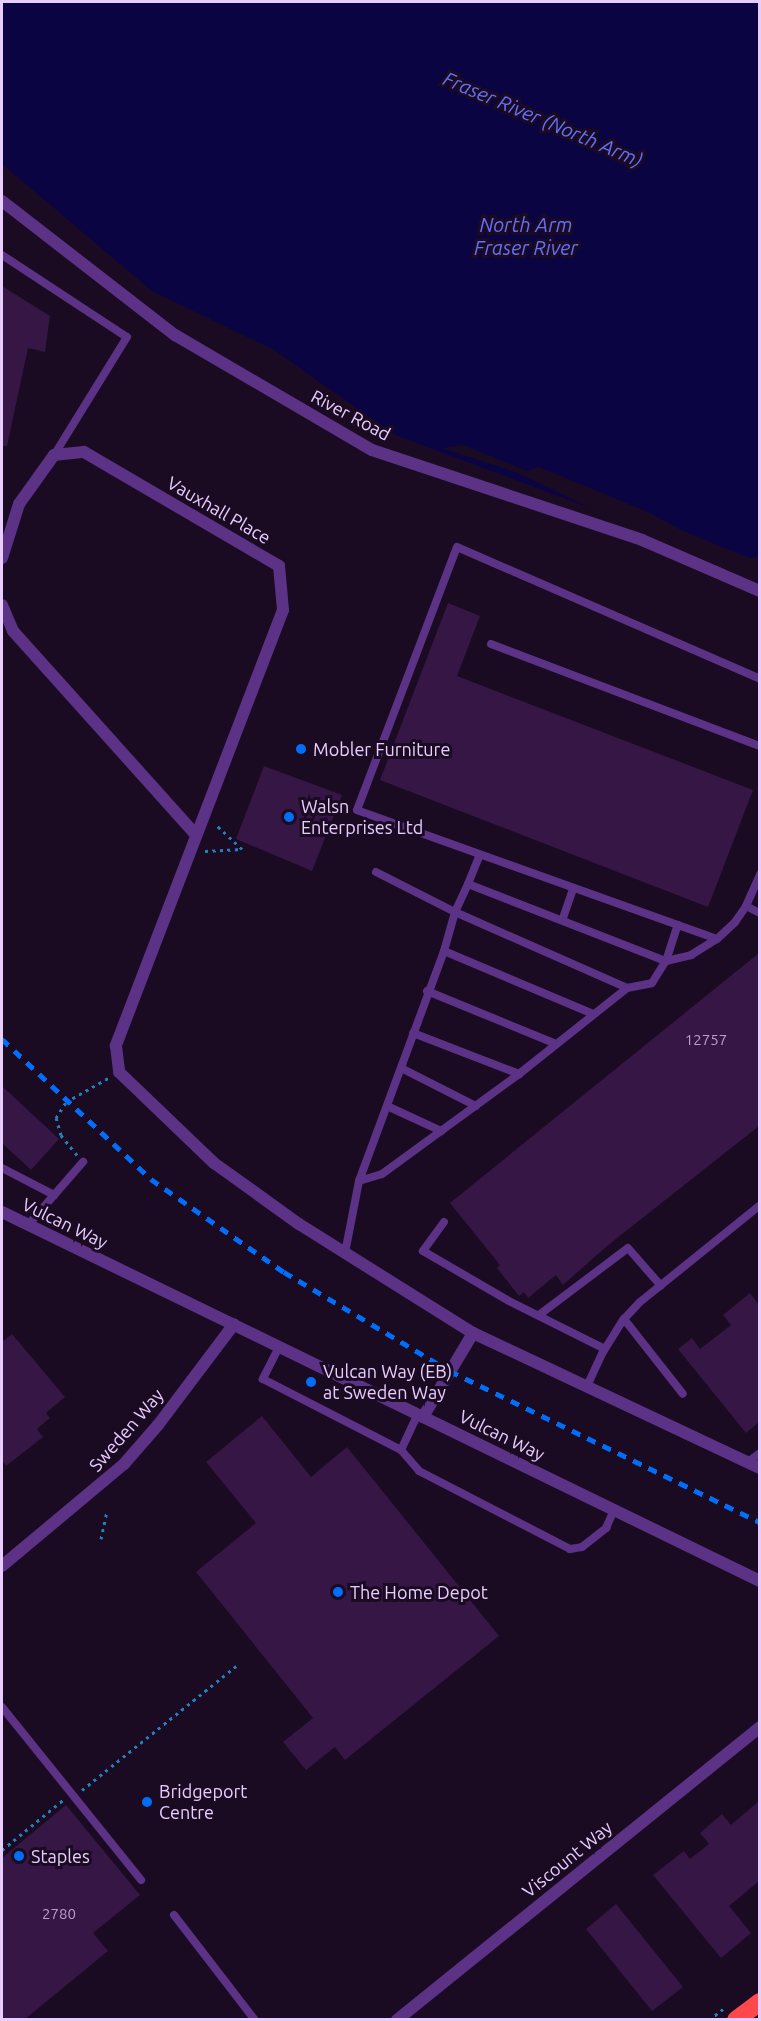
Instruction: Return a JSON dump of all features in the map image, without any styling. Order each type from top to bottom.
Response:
[{"type":"highway","points":[[736,2019],[759,2002]]},
{"type":"street","name":"River Road","points":[[2,201],[175,335],[372,450],[642,540],[759,591]]},
{"type":"street","name":"Vauxhall Place","points":[[54,455],[84,452],[279,566],[283,610],[188,851],[116,1046],[119,1072]]},
{"type":"street","points":[[2,558],[20,504],[54,455]]},
{"type":"street","points":[[2,605],[13,631],[195,834]]},
{"type":"street","points":[[119,1072],[214,1163],[299,1224],[473,1334],[754,1465]]},
{"type":"street","name":"Vulcan Way","points":[[2,1212],[759,1581]]},
{"type":"street","name":"Sweden Way","points":[[2,1566],[124,1464],[158,1425],[234,1324]]},
{"type":"street","points":[[421,1416],[473,1334]]},
{"type":"street","name":"Viscount Way","points":[[397,2019],[759,1727]]},
{"type":"lane","points":[[2,255],[127,337],[54,455]]},
{"type":"lane","points":[[717,939],[357,810],[457,547],[759,679]]},
{"type":"lane","points":[[491,644],[759,746]]},
{"type":"lane","points":[[345,1253],[359,1181],[427,991],[444,951],[455,912],[480,855]]},
{"type":"lane","points":[[376,872],[455,912],[627,988]]},
{"type":"lane","points":[[468,884],[563,918],[666,961],[691,955],[717,939],[735,922],[746,906],[759,874]]},
{"type":"lane","points":[[563,918],[573,889]]},
{"type":"lane","points":[[746,906],[759,913]]},
{"type":"lane","points":[[359,1181],[382,1174],[519,1074],[554,1043],[627,988],[652,983],[666,961],[678,925]]},
{"type":"lane","points":[[444,951],[593,1014]]},
{"type":"lane","points":[[427,991],[554,1043]]},
{"type":"lane","points":[[413,1034],[519,1074]]},
{"type":"lane","points":[[401,1068],[476,1106]]},
{"type":"lane","points":[[387,1106],[441,1131]]},
{"type":"lane","points":[[28,1225],[83,1162]]},
{"type":"lane","points":[[2,1168],[54,1195]]},
{"type":"lane","points":[[587,1386],[605,1348],[624,1318],[759,1205]]},
{"type":"lane","points":[[444,1222],[423,1251],[508,1301],[605,1348]]},
{"type":"lane","points":[[539,1315],[628,1248],[661,1286]]},
{"type":"lane","points":[[624,1318],[683,1394]]},
{"type":"lane","points":[[279,1347],[263,1379],[401,1450],[419,1471],[570,1549],[582,1547],[606,1528],[614,1510]]},
{"type":"lane","points":[[401,1450],[421,1416]]},
{"type":"lane","points":[[754,1465],[759,1453]]},
{"type":"lane","points":[[2,1707],[141,1880]]},
{"type":"lane","points":[[174,1915],[255,2019]]},
{"type":"path","points":[[188,851],[243,849],[203,812]]},
{"type":"path","points":[[83,1162],[61,1135],[56,1118],[66,1102],[119,1072]]},
{"type":"path","points":[[101,1539],[107,1511]]},
{"type":"path","points":[[82,1790],[237,1666]]},
{"type":"path","points":[[2,1850],[67,1797]]},
{"type":"water","name":"North Arm Fraser River","points":[[2,2],[759,2],[759,571],[395,435],[274,350],[152,291],[2,164]]},
{"type":"pier","points":[[463,445],[527,471],[539,467],[650,513],[683,531],[749,558],[759,557],[760,574],[619,522],[518,473],[442,448]]},
{"type":"building","points":[[2,286],[50,316],[45,352],[28,348],[7,446],[2,446]]},
{"type":"building","points":[[448,603],[480,616],[457,676],[753,790],[708,907],[380,780]]},
{"type":"building","name":"Walsn Enterprises Ltd","points":[[264,766],[342,795],[312,871],[236,839]]},
{"type":"building","points":[[759,953],[759,1126],[607,1246],[563,1285],[556,1275],[528,1298],[524,1292],[519,1296],[497,1268],[500,1265],[450,1203]]},
{"type":"building","points":[[2,1086],[59,1139],[31,1170],[2,1143]]},
{"type":"building","points":[[750,1293],[759,1305],[759,1422],[746,1433],[678,1349],[692,1338],[700,1349],[731,1325],[723,1315]]},
{"type":"building","points":[[12,1334],[65,1397],[46,1413],[50,1418],[37,1429],[43,1437],[6,1466],[2,1460],[2,1342]]},
{"type":"building","name":"The Home Depot","points":[[262,1416],[311,1477],[347,1447],[499,1636],[345,1760],[335,1747],[306,1770],[283,1742],[313,1718],[196,1572],[256,1523],[206,1462]]},
{"type":"building","points":[[759,1801],[759,1881],[729,1906],[751,1933],[721,1958],[653,1875],[684,1851],[690,1859],[709,1844],[700,1833],[722,1814],[731,1825]]},
{"type":"building","points":[[66,1805],[140,1895],[93,1933],[108,1951],[25,2019],[2,2019],[2,1858]]},
{"type":"building","points":[[616,1904],[683,1987],[652,2011],[586,1929]]},
{"type":"railway","points":[[2,1039],[151,1179],[284,1272],[450,1371],[760,1522]]},
{"type":"place","name":"Mobler Furniture","points":[[301,749]]},
{"type":"place","name":"Walsn Enterprises Ltd","points":[[289,817]]},
{"type":"place","name":"Vulcan Way (EB) at Sweden Way","points":[[311,1382]]},
{"type":"place","name":"The Home Depot","points":[[338,1592]]},
{"type":"place","name":"Bridgeport Centre","points":[[147,1802]]},
{"type":"place","name":"Staples","points":[[19,1856]]},
{"type":"water label","name":"Fraser River (North Arm)","points":[[543,119]]}]
